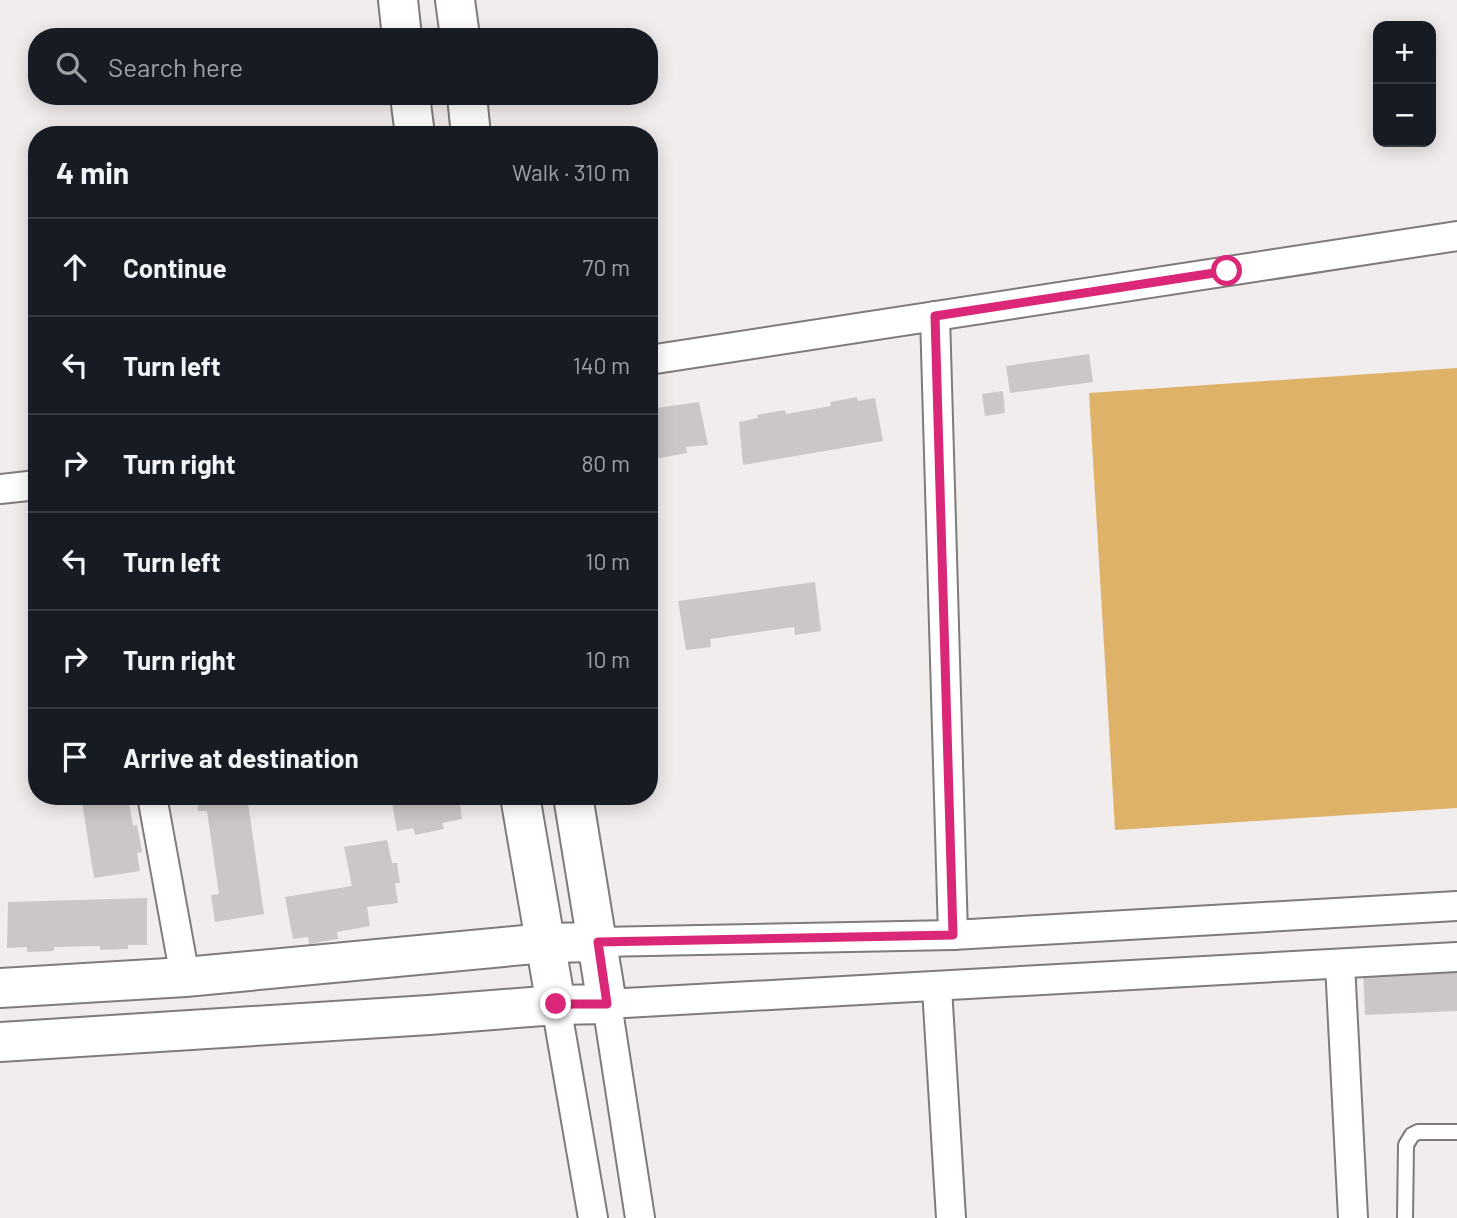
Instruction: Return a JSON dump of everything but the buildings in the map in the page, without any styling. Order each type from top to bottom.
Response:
[{"type":"main road","points":[[398,0],[401,28]]},
{"type":"main road","points":[[455,0],[459,28]]},
{"type":"main road","points":[[411,105],[414,126]]},
{"type":"main road","points":[[468,105],[470,126]]},
{"type":"main road","points":[[522,805],[556,1004]]},
{"type":"main road","points":[[0,1042],[429,1015],[556,1004],[607,1004],[575,805]]},
{"type":"main road","points":[[0,988],[185,977],[545,943],[598,942]]},
{"type":"street","points":[[658,359],[1457,236]]},
{"type":"street","points":[[935,316],[953,935]]},
{"type":"street","points":[[0,489],[28,486]]},
{"type":"street","points":[[154,805],[185,977]]},
{"type":"street","points":[[598,942],[953,935],[1457,906]]},
{"type":"street","points":[[640,1218],[607,1004],[937,988],[1457,957]]},
{"type":"street","points":[[1340,964],[1353,1218]]},
{"type":"street","points":[[937,988],[951,1218]]},
{"type":"street","points":[[556,1004],[593,1218]]},
{"type":"lane","points":[[1405,1218],[1406,1145],[1412,1135],[1418,1132],[1457,1132]]},
{"type":"shaded area","points":[[1457,368],[1457,808],[1115,830],[1089,393]]},
{"type":"route","points":[[556,1004],[607,1004],[598,942],[953,935],[935,316],[1227,271]]}]
